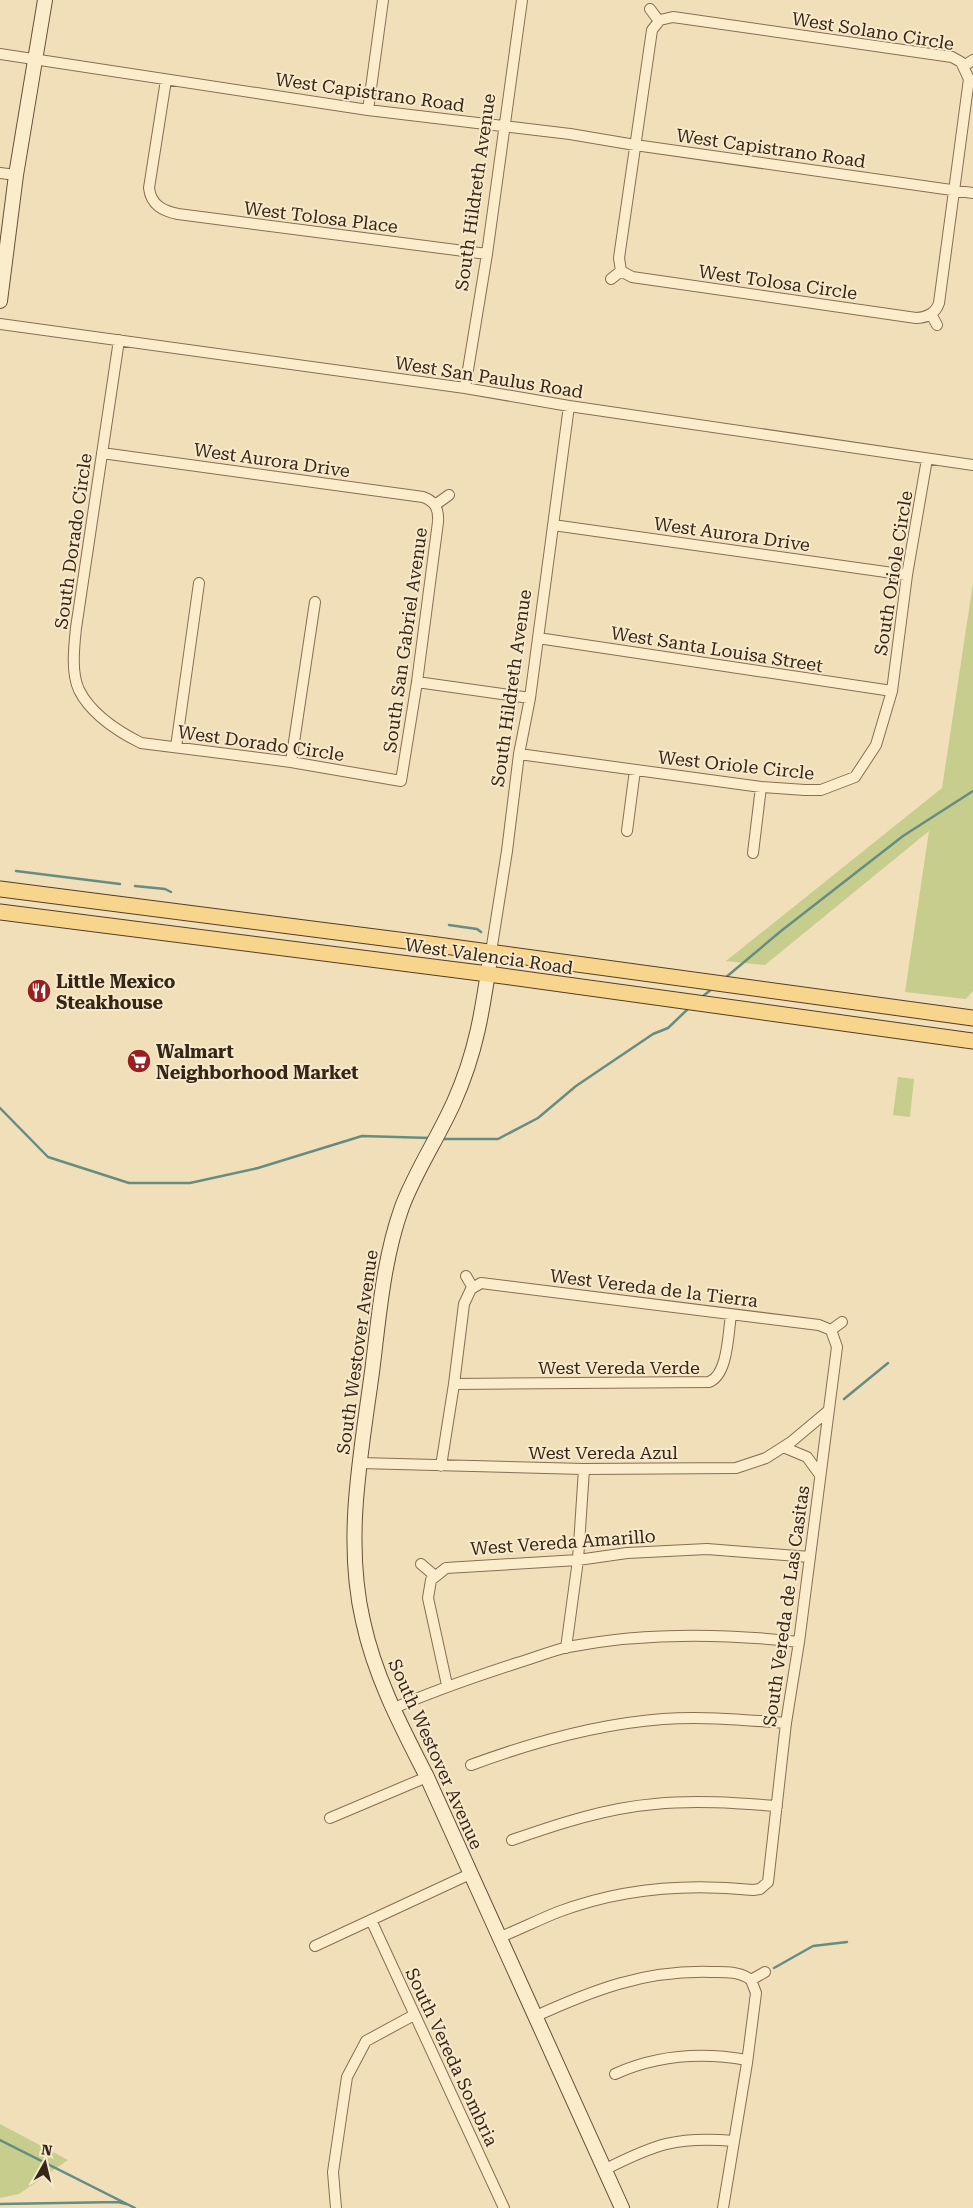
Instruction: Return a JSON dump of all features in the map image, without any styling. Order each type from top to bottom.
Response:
[{"type":"main road","name":"West Valencia Road","points":[[0,889],[491,952],[973,1018]]},
{"type":"main road","name":"West Valencia Road","points":[[0,912],[488,974],[664,1000],[973,1041]]},
{"type":"main road","points":[[188,935],[194,913]]},
{"type":"street","points":[[0,301],[1,279],[16,175],[37,58],[45,0]]},
{"type":"street","points":[[368,110],[383,0]]},
{"type":"street","name":"South Hildreth Avenue","points":[[465,388],[487,254],[503,126],[522,0]]},
{"type":"street","points":[[611,279],[621,270],[619,258],[652,30],[658,21],[650,9]]},
{"type":"street","name":"West Solano Circle","points":[[658,21],[673,17],[956,58],[964,66],[969,80],[953,191]]},
{"type":"street","name":"West Capistrano Road","points":[[0,54],[37,58],[166,80],[368,110],[503,126],[973,194]]},
{"type":"street","points":[[964,66],[973,60]]},
{"type":"street","name":"West Tolosa Place","points":[[166,80],[149,188],[154,202],[163,210],[178,214],[487,254]]},
{"type":"street","points":[[0,174],[16,175]]},
{"type":"street","points":[[938,324],[931,314],[938,307],[953,191]]},
{"type":"street","name":"West Tolosa Circle","points":[[621,270],[632,277],[897,316],[916,318],[931,314]]},
{"type":"street","name":"West San Paulus Road","points":[[0,324],[465,388],[569,406],[973,465]]},
{"type":"street","name":"South Dorado Circle","points":[[118,340],[73,657],[79,690],[100,716],[119,732]]},
{"type":"street","name":"South Hildreth Avenue","points":[[488,974],[507,851],[519,754],[530,698],[569,406]]},
{"type":"street","name":"West Aurora Drive","points":[[102,453],[423,496],[435,505]]},
{"type":"street","name":"South Oriole Circle","points":[[892,692],[907,575],[927,459]]},
{"type":"street","points":[[435,505],[448,495]]},
{"type":"street","name":"South San Gabriel Avenue","points":[[401,781],[439,514],[435,505]]},
{"type":"street","name":"West Aurora Drive","points":[[553,525],[907,575]]},
{"type":"street","points":[[176,747],[200,583]]},
{"type":"street","points":[[291,762],[315,602]]},
{"type":"street","name":"West Santa Louisa Street","points":[[538,638],[892,692]]},
{"type":"street","points":[[416,682],[530,698]]},
{"type":"street","name":"West Oriole Circle","points":[[519,754],[761,787],[821,790],[855,777],[876,745],[892,692]]},
{"type":"street","name":"West Dorado Circle","points":[[119,732],[141,743],[291,762],[401,781]]},
{"type":"street","points":[[627,831],[635,770]]},
{"type":"street","points":[[753,853],[761,787]]},
{"type":"street","name":"South Westover Avenue","points":[[488,974],[480,1025],[468,1066],[447,1115],[417,1173],[403,1206],[389,1254],[354,1518],[356,1569],[361,1612],[370,1650],[392,1709],[427,1776],[498,1938],[622,2208]]},
{"type":"street","points":[[441,1466],[464,1304],[469,1292],[473,1288],[466,1276]]},
{"type":"street","name":"West Vereda de la Tierra","points":[[473,1288],[486,1283],[819,1325],[831,1330]]},
{"type":"street","name":"West Vereda Verde","points":[[454,1384],[709,1382],[716,1379],[722,1371],[731,1315]]},
{"type":"street","points":[[831,1330],[842,1322]]},
{"type":"street","name":"South Vereda de Las Casitas","points":[[498,1938],[558,1912],[624,1893],[652,1888],[687,1886],[753,1890],[765,1885],[770,1878],[786,1723],[799,1642],[836,1348],[831,1330]]},
{"type":"street","name":"West Vereda Azul","points":[[360,1463],[584,1469],[736,1468],[766,1458],[783,1447],[828,1411]]},
{"type":"street","points":[[783,1447],[807,1457],[820,1475]]},
{"type":"street","points":[[566,1648],[578,1560],[584,1469]]},
{"type":"street","name":"West Vereda Amarillo","points":[[435,1576],[446,1568],[578,1560],[627,1553],[707,1549],[810,1557]]},
{"type":"street","points":[[420,1564],[435,1576],[429,1586],[428,1598],[447,1685]]},
{"type":"street","points":[[392,1709],[447,1685],[566,1648],[635,1637],[679,1635],[751,1636],[799,1642]]},
{"type":"street","points":[[471,1765],[537,1742],[580,1731],[625,1724],[663,1719],[720,1718],[786,1723]]},
{"type":"street","points":[[330,1818],[427,1776]]},
{"type":"street","points":[[512,1840],[565,1821],[654,1804],[698,1801],[777,1806]]},
{"type":"street","points":[[315,1946],[470,1874]]},
{"type":"street","name":"South Vereda Sombria","points":[[371,1920],[504,2208]]},
{"type":"street","points":[[534,2016],[589,1992],[642,1976],[690,1971],[723,1972],[739,1974],[751,1980],[756,1993],[723,2208]]},
{"type":"street","points":[[751,1980],[765,1972]]},
{"type":"street","points":[[336,2208],[333,2172],[348,2077],[366,2040],[414,2015]]},
{"type":"street","points":[[616,2074],[634,2066],[680,2057],[703,2055],[747,2060]]},
{"type":"street","points":[[604,2170],[638,2153],[660,2145],[703,2138],[734,2141]]},
{"type":"green space","points":[[973,583],[973,991],[966,999],[905,992],[929,831],[765,965],[726,961],[942,788]]},
{"type":"green space","points":[[898,1077],[914,1079],[910,1117],[893,1115]]},
{"type":"green space","points":[[0,2124],[68,2160],[19,2194],[0,2198]]},
{"type":"waterway","points":[[725,978],[781,931],[903,836],[973,791]]},
{"type":"waterway","points":[[16,871],[120,884]]},
{"type":"waterway","points":[[135,886],[165,889],[171,892]]},
{"type":"waterway","points":[[449,925],[477,929],[481,932]]},
{"type":"waterway","points":[[702,997],[713,988]]},
{"type":"waterway","points":[[441,1139],[498,1139],[538,1118],[576,1086],[653,1034],[668,1028],[690,1007]]},
{"type":"waterway","points":[[0,1108],[48,1157],[129,1183],[190,1183],[258,1168],[362,1136],[430,1138]]},
{"type":"waterway","points":[[844,1399],[888,1363]]},
{"type":"waterway","points":[[774,1968],[813,1946],[847,1942]]},
{"type":"waterway","points":[[0,2140],[135,2208]]},
{"type":"waterway","points":[[0,2204],[118,2202],[126,2204]]},
{"type":"place","name":"Little Mexico Steakhouse","points":[[39,991]]},
{"type":"place","name":"Walmart Neighborhood Market","points":[[139,1061]]}]
